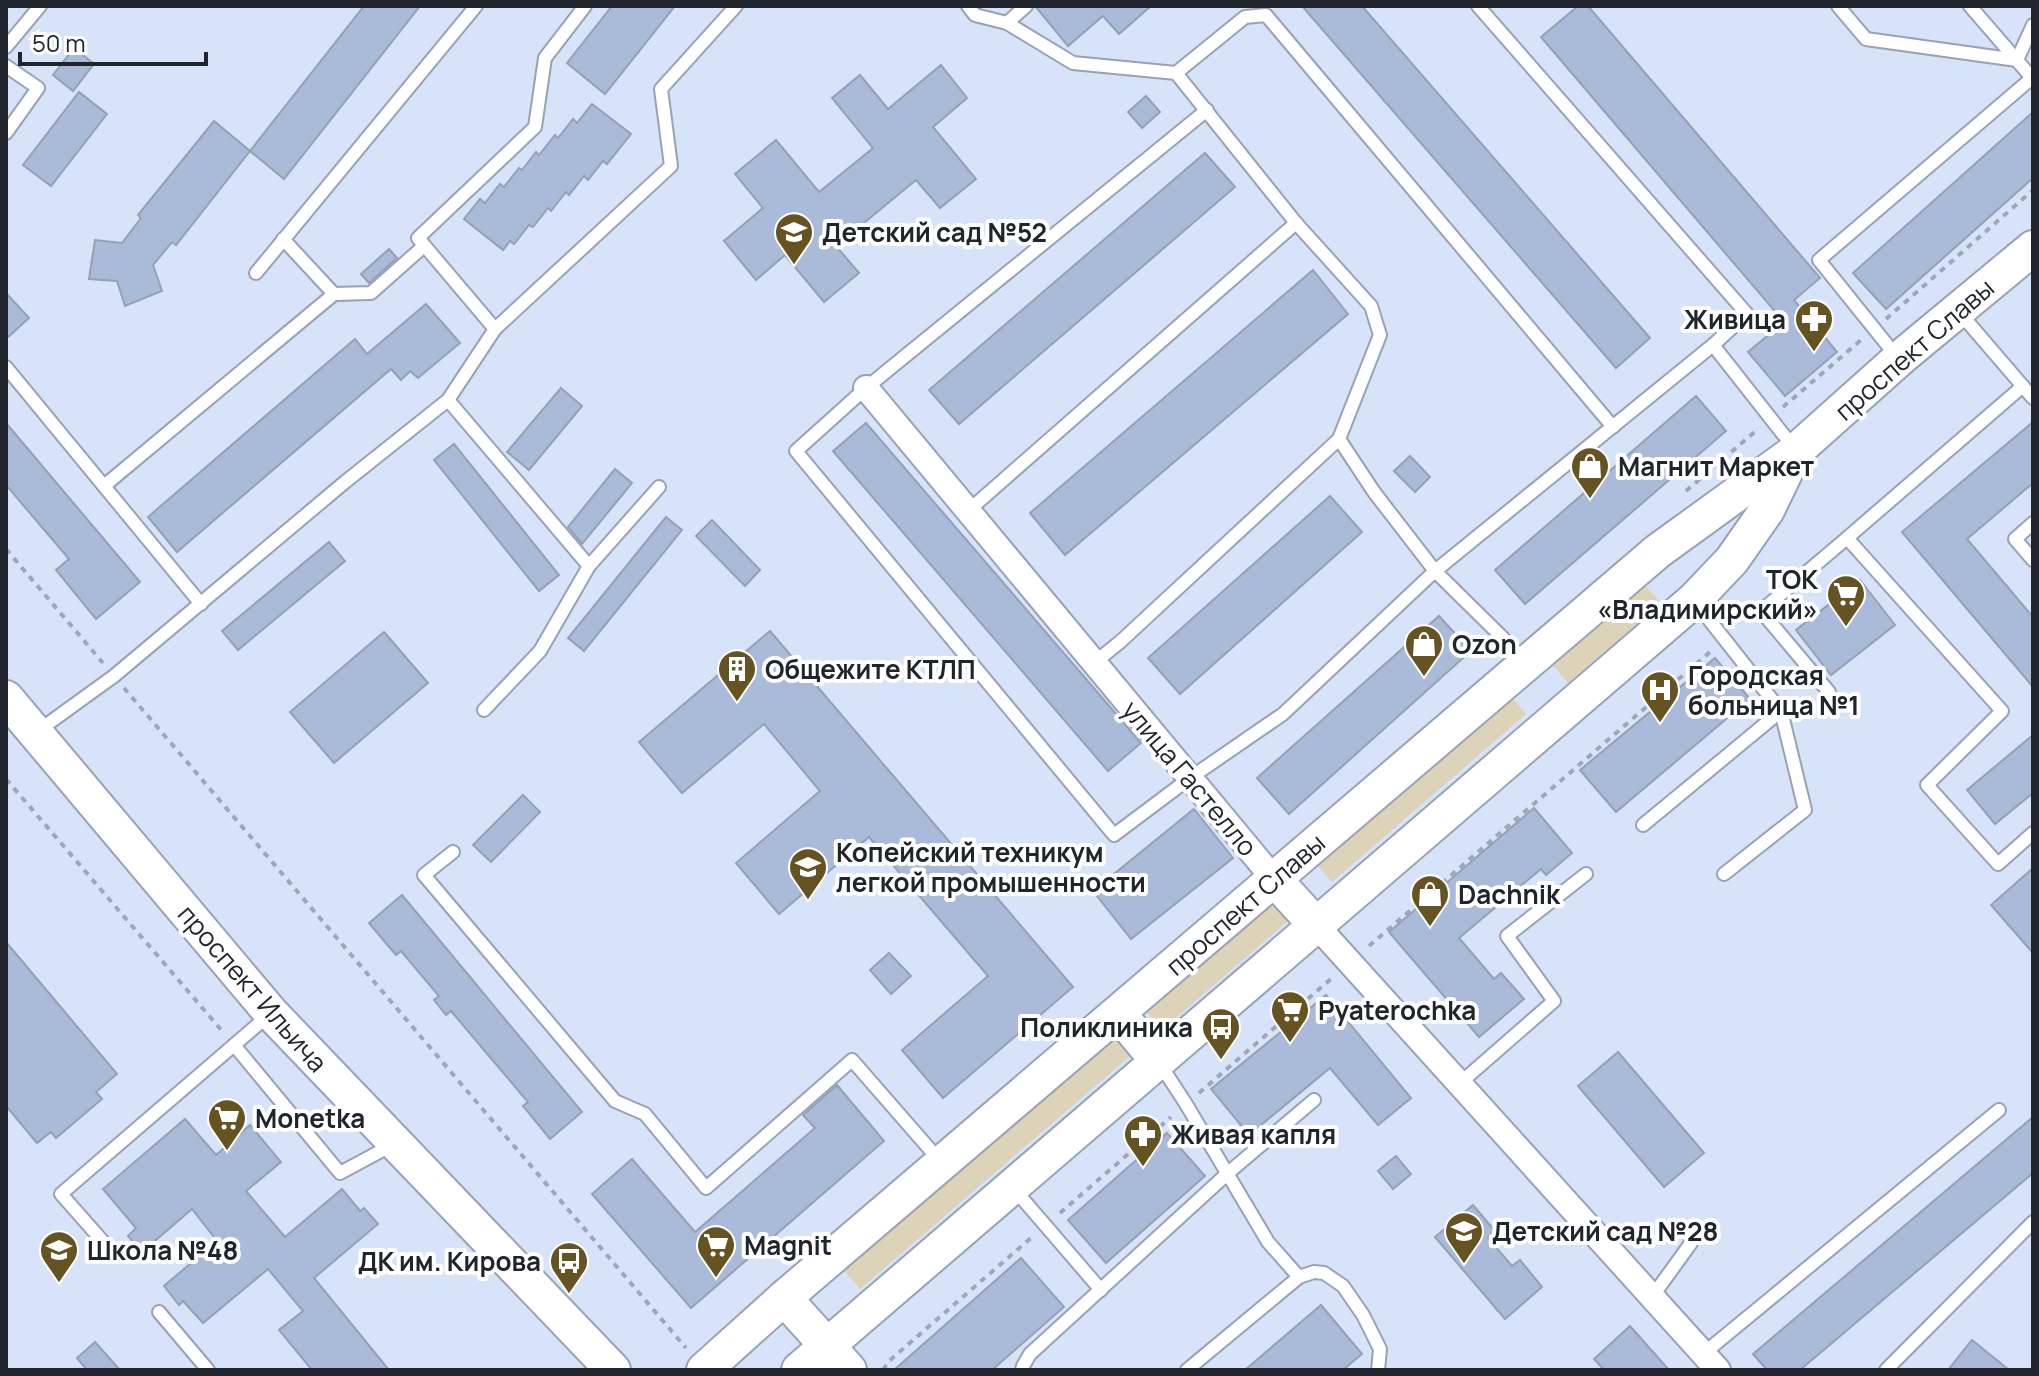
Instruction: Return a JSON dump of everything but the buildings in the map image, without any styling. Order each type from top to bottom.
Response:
[{"type":"main road","name":"проспект Славы","points":[[704,1370],[784,1298],[1658,551],[1796,451],[1899,359],[2033,248]]},
{"type":"main road","name":"проспект Славы","points":[[799,1370],[838,1358],[1012,1187],[1694,600],[1732,560],[1767,510],[1796,451]]},
{"type":"main road","name":"проспект Ильича","points":[[6,698],[271,1013],[613,1370]]},
{"type":"main road","name":"улица Гастелло","points":[[1274,879],[1316,925]]},
{"type":"main road","points":[[1118,1013],[1158,1061]]},
{"type":"main road","points":[[784,1298],[838,1358]]},
{"type":"street","name":"улица Гастелло","points":[[866,388],[1274,879]]},
{"type":"street","name":"улица Гастелло","points":[[1316,925],[1711,1362]]},
{"type":"lane","points":[[6,47],[40,6]]},
{"type":"lane","points":[[256,273],[476,6]]},
{"type":"lane","points":[[495,329],[418,238],[535,127],[545,58],[585,6]]},
{"type":"lane","points":[[36,733],[114,676],[345,482],[448,400],[495,329],[671,166],[661,89],[736,6]]},
{"type":"lane","points":[[968,6],[975,15],[1007,23],[1073,63],[1176,73],[1296,223],[1371,306],[1380,335],[1339,439],[1094,663]]},
{"type":"lane","points":[[1007,23],[1026,6]]},
{"type":"lane","points":[[1207,110],[866,388],[796,451],[1114,835],[1283,714],[1435,571],[1747,314],[1478,6]]},
{"type":"lane","points":[[1838,6],[1866,39],[2017,60]]},
{"type":"lane","points":[[1899,359],[1819,260],[2032,78],[1970,6]]},
{"type":"lane","points":[[1176,73],[1245,17],[1266,15],[1613,427]]},
{"type":"lane","points":[[2017,60],[2033,25]]},
{"type":"lane","points":[[6,66],[38,88],[6,133]]},
{"type":"lane","points":[[968,511],[1296,223]]},
{"type":"lane","points":[[283,239],[334,294]]},
{"type":"lane","points":[[104,486],[334,294],[371,293],[424,246]]},
{"type":"lane","points":[[1958,310],[2033,398]]},
{"type":"lane","points":[[1713,345],[1796,451]]},
{"type":"lane","points":[[6,367],[201,604]]},
{"type":"lane","points":[[1829,692],[1761,611],[2023,386]]},
{"type":"lane","points":[[448,400],[589,566]]},
{"type":"lane","points":[[1339,439],[1374,492],[1435,571],[1510,645],[1525,665]]},
{"type":"lane","points":[[484,710],[540,651],[589,566],[659,487]]},
{"type":"lane","points":[[2033,523],[2015,539],[2033,560]]},
{"type":"lane","points":[[1847,538],[2002,711],[1927,785],[1998,864],[2033,833]]},
{"type":"lane","points":[[1694,600],[1781,711],[1805,810],[1724,874]]},
{"type":"lane","points":[[1643,825],[1781,711]]},
{"type":"lane","points":[[453,852],[424,875],[615,1101],[645,1114],[706,1188],[852,1060],[942,1163]]},
{"type":"lane","points":[[1459,1084],[1554,1001],[1507,936],[1586,874]]},
{"type":"lane","points":[[106,1245],[61,1194],[271,1013]]},
{"type":"lane","points":[[234,1045],[340,1173],[394,1143]]},
{"type":"lane","points":[[1158,1061],[1268,1242],[1299,1277]]},
{"type":"lane","points":[[1022,1370],[1030,1354],[1228,1173],[1314,1100]]},
{"type":"lane","points":[[1711,1362],[1999,1110]]},
{"type":"lane","points":[[1012,1187],[1101,1290]]},
{"type":"lane","points":[[1886,1370],[2033,1222]]},
{"type":"lane","points":[[1652,1297],[1691,1243]]},
{"type":"lane","points":[[1187,1370],[1299,1277],[1314,1272],[1324,1273],[1343,1286],[1363,1315],[1380,1349],[1378,1370]]},
{"type":"lane","points":[[159,1312],[208,1370]]},
{"type":"path","points":[[6,549],[666,1325]]},
{"type":"path","points":[[883,1370],[889,1361],[1045,1225],[1724,640]]},
{"type":"path","points":[[6,779],[234,1045]]},
{"type":"shaded area","points":[[1642,582],[1661,603],[1568,683],[1550,662]]},
{"type":"shaded area","points":[[1508,693],[1526,714],[1332,882],[1314,861]]},
{"type":"shaded area","points":[[1269,899],[1288,921],[1162,1030],[1143,1008]]},
{"type":"shaded area","points":[[1116,1027],[1136,1051],[860,1289],[840,1266]]},
{"type":"place","name":"Детский сад №52","points":[[794,266]]},
{"type":"place","name":"Живица","points":[[1814,353]]},
{"type":"place","name":"Магнит Маркет","points":[[1590,500]]},
{"type":"place","name":"ТОК «Владимирский»","points":[[1846,628]]},
{"type":"place","name":"Ozon","points":[[1424,678]]},
{"type":"place","name":"Общежите КТЛП","points":[[737,703]]},
{"type":"place","name":"Городская больница №1","points":[[1660,724]]},
{"type":"place","name":"Копейский техникум легкой промышенности","points":[[808,901]]},
{"type":"place","name":"Dachnik","points":[[1430,928]]},
{"type":"place","name":"Pyaterochka","points":[[1290,1044]]},
{"type":"place","name":"Поликлиника","points":[[1221,1061]]},
{"type":"place","name":"Monetka","points":[[227,1152]]},
{"type":"place","name":"Живая капля","points":[[1143,1168]]},
{"type":"place","name":"Детский сад №28","points":[[1464,1265]]},
{"type":"place","name":"Magnit","points":[[716,1279]]},
{"type":"place","name":"Школа №48","points":[[59,1284]]},
{"type":"place","name":"ДК им. Кирова","points":[[569,1295]]}]
